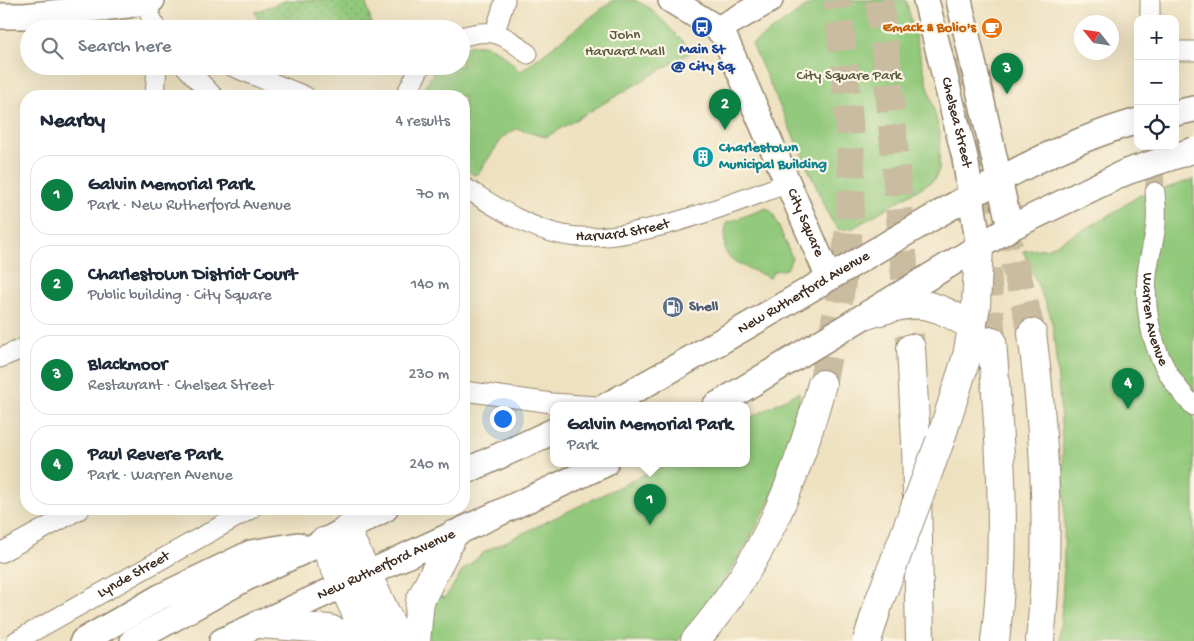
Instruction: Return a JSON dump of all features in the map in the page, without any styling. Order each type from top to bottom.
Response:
[{"type":"highway","points":[[980,247],[976,306],[982,334],[1002,499],[1001,579],[995,641]]},
{"type":"highway","points":[[870,314],[900,306],[925,304],[946,310],[982,334]]},
{"type":"highway","points":[[1032,333],[1040,396],[1046,503],[1046,565],[1040,641]]},
{"type":"highway","points":[[867,641],[882,594],[940,441],[964,369],[982,334]]},
{"type":"highway","points":[[911,348],[916,442],[920,640]]},
{"type":"highway","points":[[695,641],[734,591],[771,530],[795,472],[822,384]]},
{"type":"highway","points":[[416,641],[420,601],[453,535]]},
{"type":"highway","points":[[335,536],[368,574],[399,641]]},
{"type":"highway","points":[[335,536],[342,585],[369,641]]},
{"type":"highway","points":[[260,624],[329,629],[359,641]]},
{"type":"main road","points":[[671,0],[718,29],[770,0]]},
{"type":"main road","name":"Chelsea Street","points":[[926,0],[965,158],[980,247]]},
{"type":"main road","name":"Chelsea Street","points":[[959,0],[1010,228]]},
{"type":"main road","points":[[0,16],[25,16],[147,1]]},
{"type":"main road","name":"City Square","points":[[718,29],[727,42],[829,278]]},
{"type":"main road","points":[[1179,112],[1194,109]]},
{"type":"main road","name":"New Rutherford Avenue","points":[[613,402],[728,339],[829,278],[1000,180],[1057,153],[1133,123]]},
{"type":"main road","points":[[722,402],[1010,228],[1126,172],[1194,150]]},
{"type":"main road","points":[[470,469],[550,433]]},
{"type":"main road","name":"New Rutherford Avenue","points":[[222,641],[599,467]]},
{"type":"main road","points":[[133,641],[244,579],[335,536],[374,515]]},
{"type":"main road","points":[[83,641],[160,597],[251,553],[335,536]]},
{"type":"street","points":[[495,32],[505,0]]},
{"type":"street","points":[[1150,0],[1150,15]]},
{"type":"street","points":[[147,1],[153,20]]},
{"type":"street","points":[[470,34],[484,31],[495,32],[510,40],[528,54]]},
{"type":"street","points":[[1179,51],[1194,51]]},
{"type":"street","points":[[155,90],[156,75]]},
{"type":"street","points":[[193,75],[207,90]]},
{"type":"street","points":[[253,75],[290,90]]},
{"type":"street","points":[[408,90],[416,75]]},
{"type":"street","name":"Harvard Street","points":[[470,191],[501,212],[524,223],[564,235],[594,236],[622,234],[650,228],[788,183]]},
{"type":"street","name":"Warren Avenue","points":[[1156,192],[1156,223],[1147,276],[1149,322],[1160,360],[1176,385],[1194,406]]},
{"type":"street","points":[[0,358],[20,350]]},
{"type":"street","points":[[470,392],[550,403]]},
{"type":"street","points":[[0,554],[69,515]]},
{"type":"street","name":"Lynde Street","points":[[16,641],[240,515]]},
{"type":"green space","points":[[287,0],[365,0],[371,20],[259,20],[255,12]]},
{"type":"green space","name":"John Harvard Mall","points":[[613,0],[635,0],[651,9],[693,51],[546,137],[516,129],[503,137],[478,174],[474,175],[470,172],[470,90],[423,90],[432,75],[470,75],[471,45],[487,46],[494,49],[501,53],[520,72]]},
{"type":"green space","name":"City Square Park","points":[[816,0],[906,0],[940,133],[939,170],[934,180],[853,228],[839,230],[831,220],[752,44]]},
{"type":"green space","points":[[1194,179],[1194,641],[1059,641],[1064,563],[1064,484],[1057,367],[1050,314],[1023,251],[1049,248],[1105,218],[1140,195]]},
{"type":"green space","points":[[767,208],[773,213],[792,258],[787,269],[774,271],[770,278],[732,260],[726,252],[725,245],[726,223]]},
{"type":"green space","points":[[799,392],[798,419],[789,452],[776,487],[758,524],[717,592],[678,641],[430,641],[429,625],[435,595],[445,598],[463,570],[486,551],[660,467],[750,467],[750,418]]},
{"type":"tunnel","points":[[822,384],[846,258],[851,182],[845,68],[837,0]]},
{"type":"tunnel","points":[[879,0],[887,63],[911,348]]},
{"type":"tunnel","points":[[952,61],[1015,265],[1032,333]]},
{"type":"tunnel","points":[[1154,150],[1155,192]]},
{"type":"tunnel","points":[[987,269],[992,341]]},
{"type":"place","name":"Main St @ City Sq","points":[[702,27]]},
{"type":"place","name":"Emack & Bolio's","points":[[992,28]]},
{"type":"place","name":"Blackmoor","points":[[1007,94]]},
{"type":"place","name":"Charlestown District Court","points":[[725,130]]},
{"type":"place","name":"Charlestown Municipal Building","points":[[703,157]]},
{"type":"place","name":"Shell","points":[[673,307]]},
{"type":"place","name":"Paul Revere Park","points":[[1128,409]]},
{"type":"place","name":"Galvin Memorial Park","points":[[650,525]]}]
